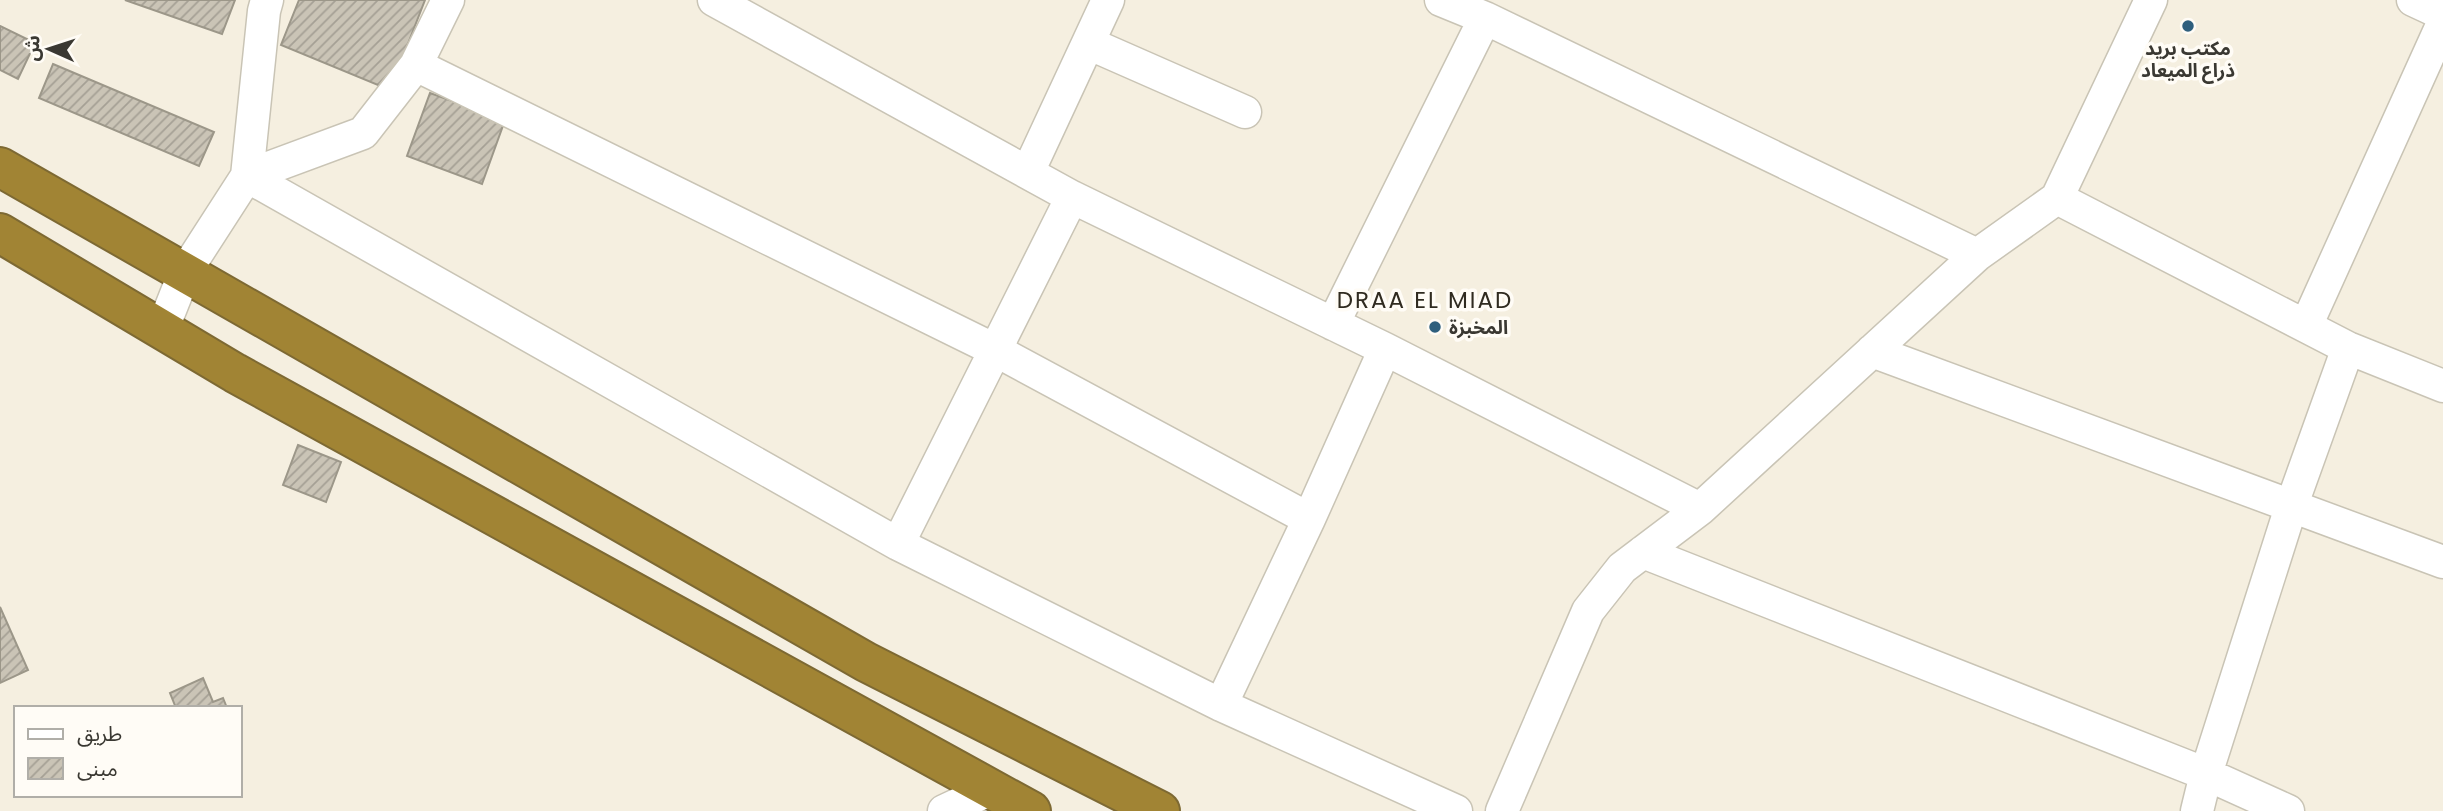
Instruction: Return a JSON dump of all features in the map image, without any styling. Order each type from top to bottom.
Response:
[{"type":"highway","points":[[0,167],[866,662],[1160,811]]},
{"type":"highway","points":[[0,233],[247,380],[1031,811]]},
{"type":"street","points":[[162,330],[185,272],[247,176],[267,0]]},
{"type":"street","points":[[247,176],[363,133],[416,65],[448,0]]},
{"type":"street","points":[[714,0],[1072,197],[1385,349],[1700,509]]},
{"type":"street","points":[[1028,172],[1108,0]]},
{"type":"street","points":[[1441,0],[1978,255]]},
{"type":"street","points":[[1502,811],[1588,611],[1622,568],[1700,509],[1978,255],[2057,198],[2151,0]]},
{"type":"street","points":[[2413,0],[2443,14]]},
{"type":"street","points":[[1333,324],[1485,19]]},
{"type":"street","points":[[2306,326],[2443,23]]},
{"type":"street","points":[[1088,43],[1245,112]]},
{"type":"street","points":[[416,65],[995,350],[1309,519]]},
{"type":"street","points":[[247,176],[898,544],[1221,705],[1456,811]]},
{"type":"street","points":[[898,544],[1072,197]]},
{"type":"street","points":[[2057,198],[2348,348],[2443,386]]},
{"type":"street","points":[[2197,811],[2206,774],[2291,507],[2348,348]]},
{"type":"street","points":[[1221,705],[1309,519],[1385,349]]},
{"type":"street","points":[[1872,351],[2443,562]]},
{"type":"street","points":[[1643,552],[2206,774],[2288,811]]},
{"type":"street","points":[[944,811],[991,789]]},
{"type":"building","points":[[125,0],[235,0],[222,34]]},
{"type":"building","points":[[299,0],[425,0],[390,90],[281,45]]},
{"type":"building","points":[[0,26],[35,43],[18,79],[0,70]]},
{"type":"building","points":[[53,64],[214,132],[199,166],[39,98]]},
{"type":"building","points":[[430,93],[505,120],[482,184],[407,156]]},
{"type":"building","points":[[298,445],[341,462],[326,502],[283,485]]},
{"type":"building","points":[[0,607],[28,670],[0,683]]},
{"type":"building","points":[[203,678],[213,702],[223,698],[226,706],[175,706],[170,693]]},
{"type":"place","name":"مكتب بريد ذراع الميعاد","points":[[2188,26]]},
{"type":"place","name":"المخبزة","points":[[1435,327]]},
{"type":"district","name":"DRAA EL MIAD","points":[[1425,300]]}]
